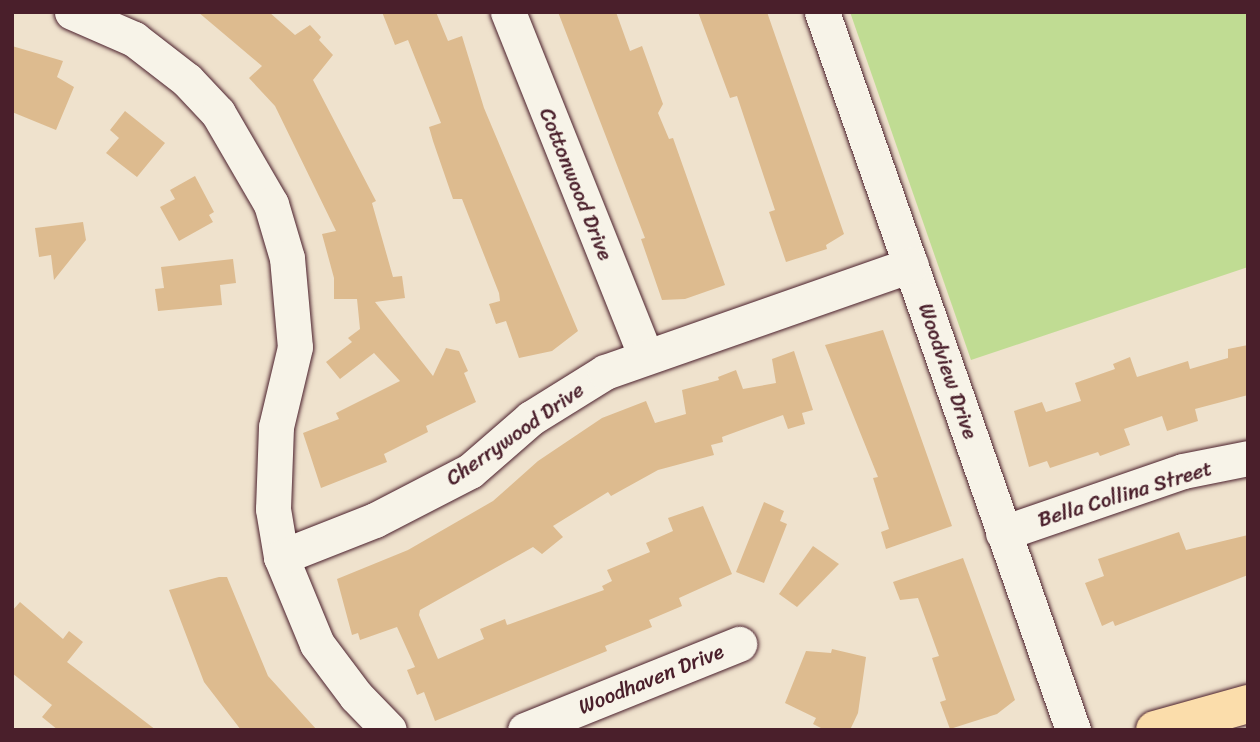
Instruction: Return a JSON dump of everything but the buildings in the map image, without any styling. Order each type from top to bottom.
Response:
[{"type":"main road","points":[[1155,730],[1248,704]]},
{"type":"street","points":[[72,12],[134,39],[187,80],[218,113],[271,204],[287,258],[295,346],[276,427],[273,509],[281,557],[317,644],[356,696],[389,730]]},
{"type":"street","name":"Cottonwood Drive","points":[[508,12],[645,355]]},
{"type":"street","name":"Woodview Drive","points":[[822,12],[1073,730]]},
{"type":"street","name":"Cherrywood Drive","points":[[281,557],[375,520],[470,471],[531,418],[605,372],[645,355],[911,265]]},
{"type":"street","name":"Bella Collina Street","points":[[1003,533],[1183,471],[1248,458]]},
{"type":"street","name":"Woodhaven Drive","points":[[525,730],[739,644]]},
{"type":"green space","points":[[850,12],[1248,12],[1248,267],[971,360]]}]
